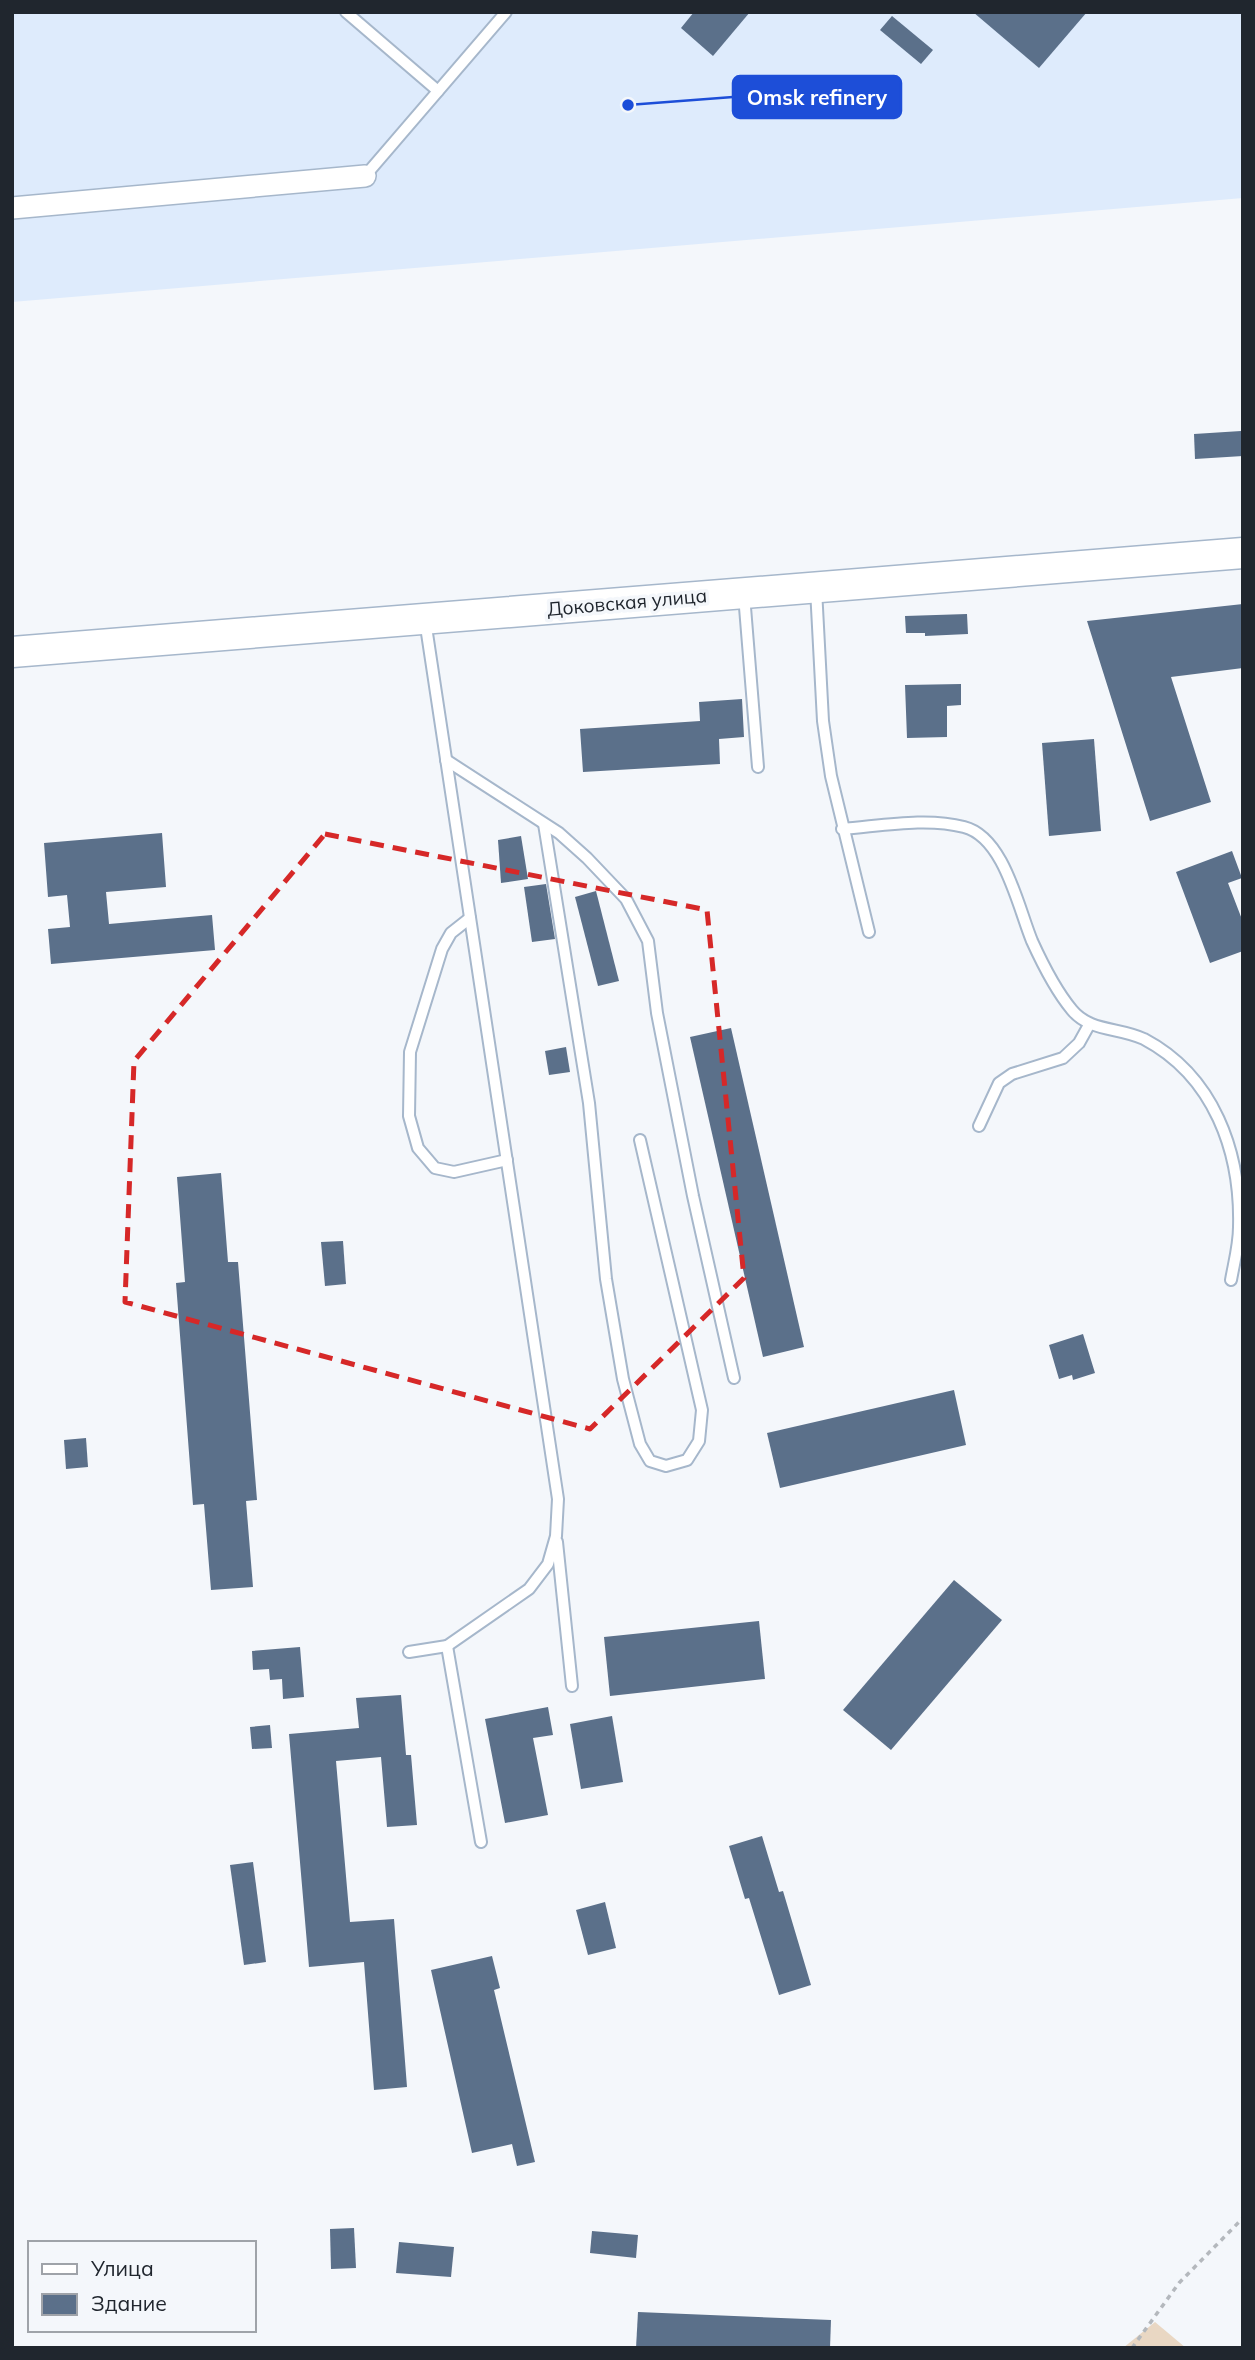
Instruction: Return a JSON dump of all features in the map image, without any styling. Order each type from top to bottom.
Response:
[{"type":"street","points":[[12,208],[365,176]]},
{"type":"street","name":"Доковская улица","points":[[12,652],[1243,553]]},
{"type":"lane","points":[[346,12],[438,91]]},
{"type":"lane","points":[[365,176],[506,12]]},
{"type":"lane","points":[[816,586],[823,721],[842,829],[869,932]]},
{"type":"lane","points":[[743,592],[758,767]]},
{"type":"lane","points":[[425,620],[558,1499],[556,1536],[572,1686]]},
{"type":"lane","points":[[446,760],[544,824],[587,858],[626,899],[648,941],[657,1013],[734,1378]]},
{"type":"lane","points":[[842,829],[935,823],[966,827],[988,841],[1002,862],[1033,943],[1071,1009],[1088,1025],[1127,1031],[1151,1043],[1182,1067],[1212,1102],[1229,1139],[1237,1187],[1239,1229],[1231,1280]]},
{"type":"lane","points":[[544,824],[589,1103],[606,1279],[622,1379],[640,1444],[650,1461],[666,1465],[687,1460],[699,1441],[702,1410],[640,1140]]},
{"type":"lane","points":[[470,918],[451,933],[442,949],[410,1052],[409,1116],[418,1148],[435,1168],[454,1172],[507,1160]]},
{"type":"lane","points":[[979,1126],[999,1083],[1012,1074],[1063,1058],[1079,1043],[1088,1025]]},
{"type":"lane","points":[[409,1652],[447,1646],[529,1589],[548,1564],[556,1536]]},
{"type":"lane","points":[[447,1646],[481,1842]]},
{"type":"path","points":[[1132,2348],[1179,2283],[1243,2218]]},
{"type":"highlighted area","points":[[325,834],[707,910],[744,1278],[590,1429],[125,1302],[134,1061]]},
{"type":"shaded area","points":[[12,12],[1243,12],[1243,198],[12,302]]},
{"type":"shaded area","points":[[1155,2322],[1186,2348],[1123,2348]]},
{"type":"building","points":[[694,12],[750,12],[713,56],[681,28]]},
{"type":"building","points":[[973,12],[1087,12],[1039,68]]},
{"type":"building","points":[[892,16],[933,50],[921,64],[880,30]]},
{"type":"building","points":[[1241,431],[1243,456],[1195,459],[1194,434]]},
{"type":"building","points":[[1243,604],[1243,668],[1171,677],[1211,802],[1150,821],[1087,621]]},
{"type":"building","points":[[967,614],[968,634],[925,636],[925,633],[906,633],[905,616]]},
{"type":"building","points":[[961,684],[961,705],[947,706],[947,737],[907,738],[905,685]]},
{"type":"building","points":[[742,699],[744,737],[719,739],[720,764],[583,772],[580,729],[700,721],[699,702]]},
{"type":"building","points":[[1094,739],[1101,831],[1049,836],[1042,743]]},
{"type":"building","points":[[162,833],[166,887],[106,892],[109,924],[212,915],[215,950],[51,964],[48,929],[70,927],[67,895],[48,897],[44,843]]},
{"type":"building","points":[[521,836],[528,879],[501,883],[498,840]]},
{"type":"building","points":[[1232,851],[1242,878],[1228,883],[1243,922],[1243,951],[1210,963],[1176,872]]},
{"type":"building","points":[[546,884],[555,939],[532,942],[524,887]]},
{"type":"building","points":[[596,891],[619,981],[598,986],[575,897]]},
{"type":"building","points":[[731,1028],[804,1347],[763,1357],[690,1037]]},
{"type":"building","points":[[566,1047],[570,1072],[549,1075],[545,1051]]},
{"type":"building","points":[[221,1173],[228,1262],[238,1262],[257,1500],[246,1501],[253,1587],[211,1590],[204,1504],[193,1505],[176,1283],[185,1282],[177,1177]]},
{"type":"building","points":[[343,1241],[346,1284],[325,1286],[321,1242]]},
{"type":"building","points":[[1083,1334],[1095,1373],[1073,1380],[1072,1375],[1059,1379],[1049,1345]]},
{"type":"building","points":[[954,1390],[966,1445],[780,1488],[767,1433]]},
{"type":"building","points":[[86,1438],[88,1467],[66,1469],[64,1440]]},
{"type":"building","points":[[954,1580],[1002,1620],[891,1750],[843,1710]]},
{"type":"building","points":[[759,1621],[765,1679],[610,1696],[604,1637]]},
{"type":"building","points":[[300,1647],[304,1697],[283,1699],[282,1679],[270,1680],[269,1669],[253,1670],[252,1651]]},
{"type":"building","points":[[401,1695],[406,1755],[411,1755],[417,1825],[387,1827],[381,1757],[336,1761],[350,1922],[394,1919],[407,2087],[374,2090],[364,1962],[309,1967],[289,1734],[359,1728],[356,1698]]},
{"type":"building","points":[[548,1707],[553,1735],[533,1738],[548,1815],[505,1823],[485,1719]]},
{"type":"building","points":[[612,1716],[623,1782],[581,1789],[570,1724]]},
{"type":"building","points":[[270,1725],[272,1748],[252,1749],[250,1727]]},
{"type":"building","points":[[762,1836],[779,1892],[783,1891],[811,1985],[779,1995],[749,1898],[745,1899],[729,1846]]},
{"type":"building","points":[[253,1862],[266,1962],[244,1965],[230,1865]]},
{"type":"building","points":[[605,1902],[616,1948],[588,1955],[576,1910]]},
{"type":"building","points":[[492,1956],[500,1988],[494,1990],[535,2162],[517,2166],[512,2144],[472,2153],[431,1970]]},
{"type":"building","points":[[354,2228],[356,2268],[331,2269],[330,2229]]},
{"type":"building","points":[[592,2231],[638,2235],[636,2258],[590,2253]]},
{"type":"building","points":[[399,2242],[454,2247],[451,2277],[396,2273]]},
{"type":"building","points":[[638,2312],[831,2320],[830,2348],[636,2348]]},
{"type":"place","name":"Omsk refinery","points":[[628,105]]}]
